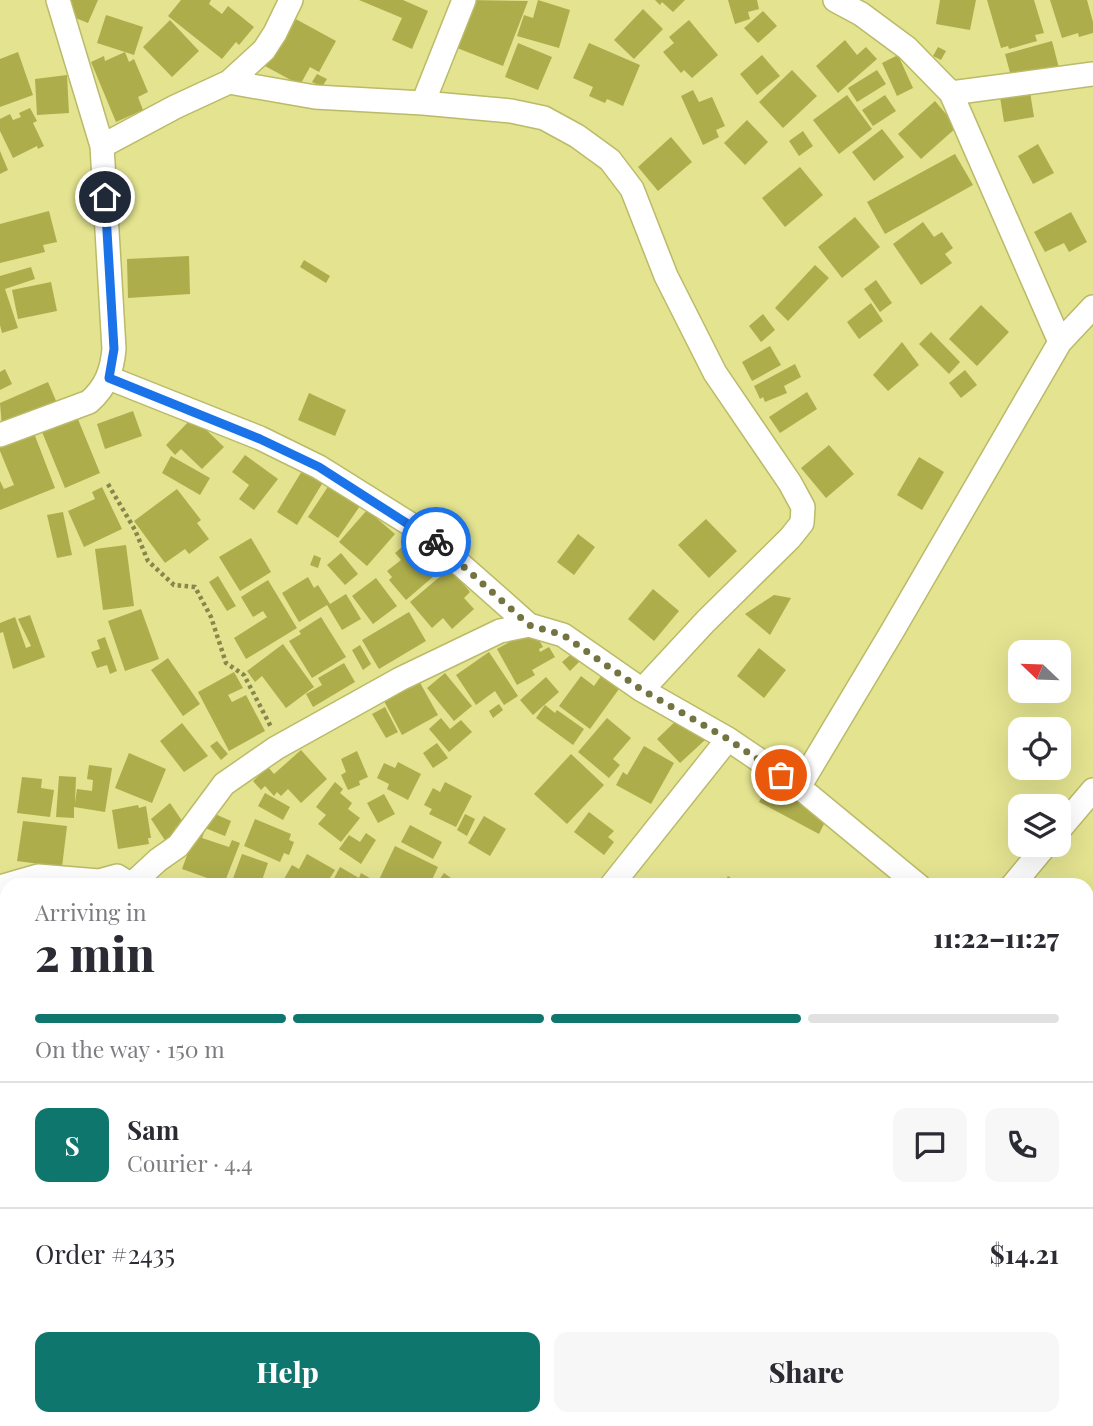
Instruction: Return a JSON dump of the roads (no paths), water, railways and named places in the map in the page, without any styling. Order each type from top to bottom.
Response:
[{"type":"street","points":[[0,435],[89,402],[109,378],[114,349],[103,146],[58,0]]},
{"type":"street","points":[[103,146],[175,107],[229,82],[264,50],[291,0]]},
{"type":"street","points":[[423,103],[464,0]]},
{"type":"street","points":[[835,0],[861,14],[907,48],[951,93],[1060,342]]},
{"type":"street","points":[[951,93],[1093,74]]},
{"type":"street","points":[[229,82],[315,97],[511,111],[544,118],[577,136],[610,160],[632,189],[666,276],[715,373],[790,483],[803,507],[802,523],[790,538],[705,622],[642,690]]},
{"type":"street","points":[[799,787],[1060,342],[1093,307]]},
{"type":"street","points":[[109,378],[260,439],[319,467],[426,534],[529,625],[563,635],[642,690],[728,739],[799,787],[909,878]]},
{"type":"street","points":[[139,878],[178,846],[224,784],[276,748],[400,679],[500,631],[529,625]]},
{"type":"street","points":[[617,878],[728,739]]},
{"type":"street","points":[[1071,816],[1093,790]]},
{"type":"street","points":[[1019,878],[1036,857]]},
{"type":"street","points":[[31,878],[62,878]]}]
